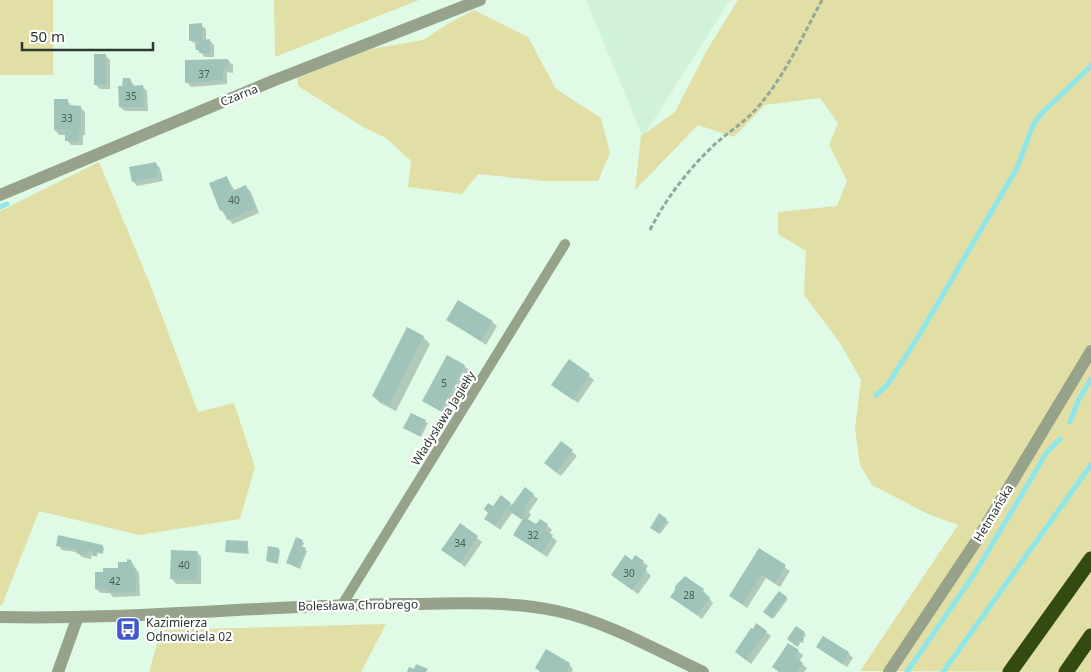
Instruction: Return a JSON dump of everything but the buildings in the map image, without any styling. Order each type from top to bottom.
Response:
[{"type":"highway","points":[[1010,672],[1091,560]]},
{"type":"highway","points":[[1066,672],[1091,636]]},
{"type":"street","name":"Czarna","points":[[0,195],[275,80],[480,0]]},
{"type":"street","name":"Hetmańska","points":[[889,672],[977,540],[1091,351]]},
{"type":"street","name":"Bolesława Chrobrego","points":[[0,617],[77,619],[342,605],[488,604],[538,608],[560,612],[607,627],[703,672]]},
{"type":"street","points":[[58,672],[77,619]]},
{"type":"lane","name":"Władysława Jagiełły","points":[[342,605],[565,244]]},
{"type":"path","points":[[650,230],[663,204],[684,177],[714,144],[756,110],[776,85],[822,0]]},
{"type":"shaded area","points":[[0,0],[53,0],[53,75],[0,75]]},
{"type":"shaded area","points":[[274,0],[419,0],[275,57]]},
{"type":"shaded area","points":[[586,0],[730,0],[643,137]]},
{"type":"shaded area","points":[[738,0],[1091,0],[1091,672],[860,671],[958,525],[928,514],[872,485],[860,465],[855,428],[861,380],[840,343],[804,295],[806,251],[778,234],[778,212],[837,206],[847,181],[829,145],[838,123],[820,98],[765,105],[734,137],[698,125],[635,190],[641,136],[675,112],[707,50]]},
{"type":"shaded area","points":[[474,10],[528,37],[556,89],[601,118],[610,153],[598,181],[545,181],[478,174],[462,194],[408,187],[411,161],[386,138],[363,127],[298,86],[297,78],[371,49],[423,40]]},
{"type":"shaded area","points":[[99,162],[150,284],[198,412],[234,403],[255,467],[240,519],[139,535],[39,511],[2,605],[0,605],[0,211]]},
{"type":"shaded area","points":[[386,624],[361,672],[149,672],[161,630]]},
{"type":"waterway","points":[[876,395],[888,384],[921,332],[1017,168],[1033,125],[1041,114],[1091,66]]},
{"type":"waterway","points":[[0,207],[7,204]]},
{"type":"waterway","points":[[1070,422],[1078,401],[1091,379]]},
{"type":"waterway","points":[[907,672],[975,573],[1047,452],[1060,439]]},
{"type":"waterway","points":[[943,672],[1091,465]]},
{"type":"place","name":"Kazimierza Odnowiciela 02","points":[[128,629]]}]
